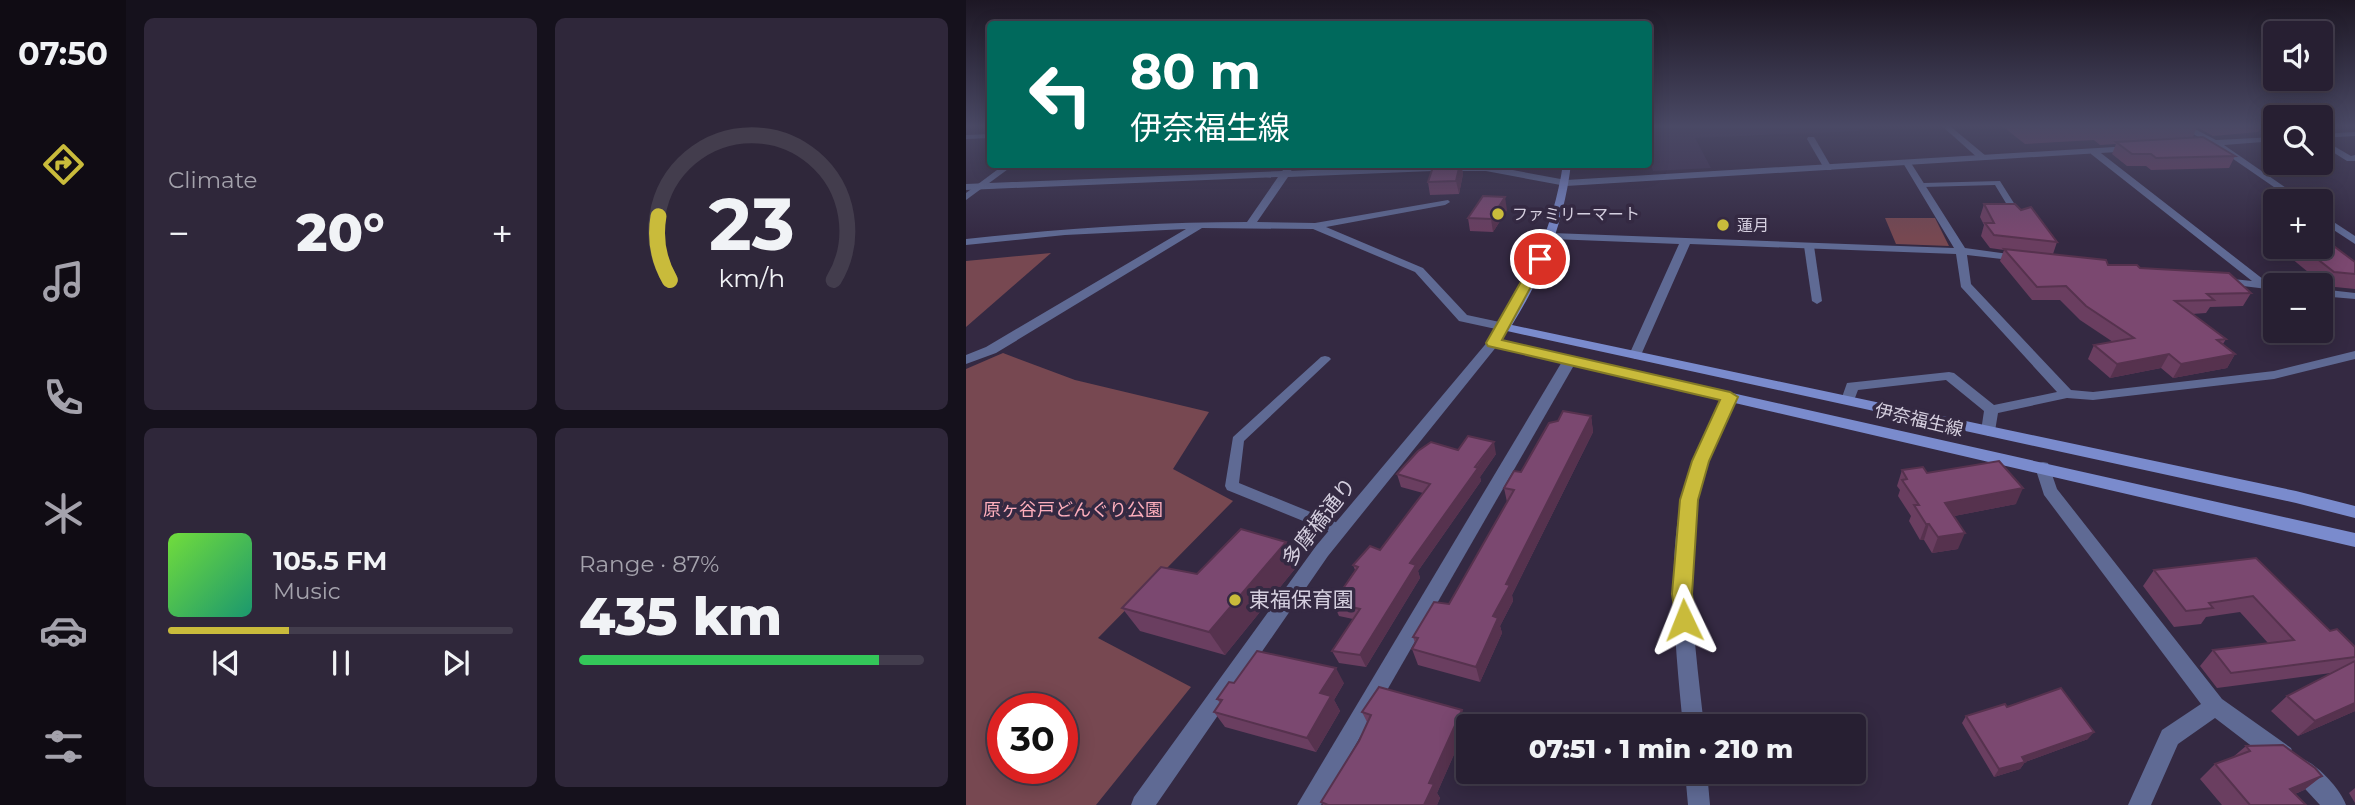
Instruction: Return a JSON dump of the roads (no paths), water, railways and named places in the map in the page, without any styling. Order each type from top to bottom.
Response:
[{"type":"main road","points":[[1493,343],[1505,327],[1552,236],[1566,183],[1567,168]]},
{"type":"main road","name":"伊奈福生線","points":[[1505,327],[2355,512]]},
{"type":"main road","name":"伊奈福生線","points":[[1493,343],[2043,467],[2353,543]]},
{"type":"street","points":[[1825,164],[1828,168]]},
{"type":"street","points":[[1468,168],[1566,183],[1898,164]]},
{"type":"street","points":[[1907,164],[1961,251],[1965,285],[2067,394]]},
{"type":"street","points":[[2109,164],[2263,281]]},
{"type":"street","points":[[2245,164],[2282,189]]},
{"type":"street","points":[[966,197],[1006,168]]},
{"type":"street","points":[[1250,225],[1289,168]]},
{"type":"street","points":[[966,187],[1138,175],[1285,174],[1395,168]]},
{"type":"street","points":[[966,242],[1065,232],[1199,225],[1315,226],[1445,202]]},
{"type":"street","points":[[966,360],[991,350],[1199,225]]},
{"type":"street","points":[[2333,225],[2355,241]]},
{"type":"street","points":[[1315,226],[1419,270],[1463,318],[1505,327]]},
{"type":"street","points":[[1552,236],[1685,243],[1961,251],[2030,259]]},
{"type":"street","points":[[1635,355],[1685,243]]},
{"type":"street","points":[[2210,279],[2263,285]]},
{"type":"street","points":[[2333,293],[2355,296]]},
{"type":"street","name":"多摩橋通り","points":[[1142,805],[1340,530],[1493,343]]},
{"type":"street","points":[[1991,410],[2067,394],[2093,396],[2274,375],[2355,355]]},
{"type":"street","points":[[1308,805],[1570,360]]},
{"type":"street","points":[[1848,400],[1853,386],[1948,376],[1991,410]]},
{"type":"street","points":[[1692,714],[1682,594],[1689,500],[1700,461],[1730,397]]},
{"type":"street","points":[[1988,431],[1991,410]]},
{"type":"street","points":[[2043,467],[2050,491],[2215,706],[2307,773],[2335,805]]},
{"type":"street","points":[[2139,805],[2170,737],[2215,706]]},
{"type":"street","points":[[1697,784],[1699,805]]},
{"type":"lane","points":[[1923,185],[1997,183],[2020,219]]},
{"type":"lane","points":[[1809,246],[1817,301]]},
{"type":"lane","points":[[1325,359],[1238,440],[1232,486],[1340,530]]},
{"type":"place","name":"ファミリーマート","points":[[1498,214]]},
{"type":"place","name":"蓮月","points":[[1723,225]]},
{"type":"place","name":"東福保育園","points":[[1235,600]]},
{"type":"park label","name":"原ヶ谷戸どんぐり公園","points":[[1073,510]]}]
